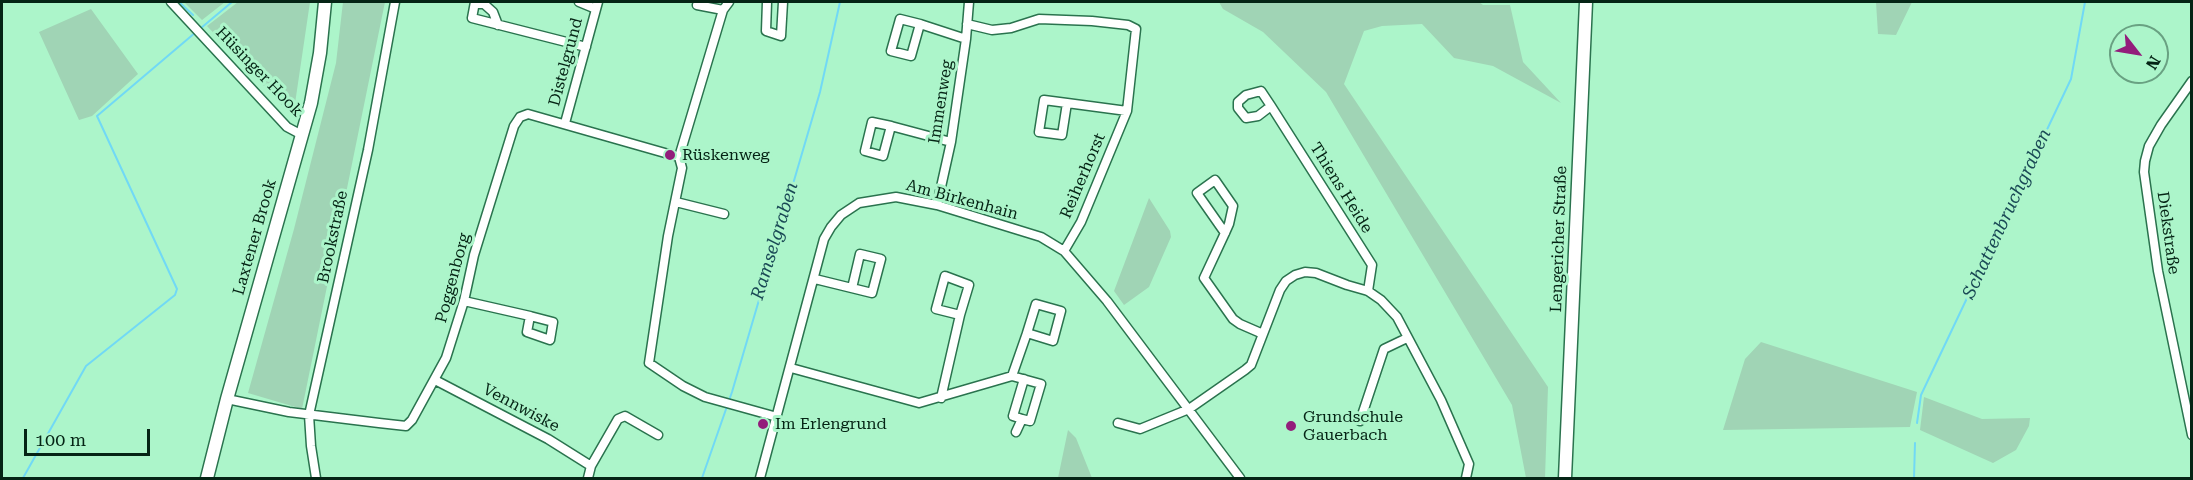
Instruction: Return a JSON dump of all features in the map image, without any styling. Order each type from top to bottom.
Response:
[{"type":"street","name":"Hüsinger Hook","points":[[171,2],[287,127],[302,135]]},
{"type":"street","name":"Laxtener Brook","points":[[207,478],[227,399],[302,135],[320,53],[324,2]]},
{"type":"street","name":"Brookstraße","points":[[316,478],[309,415],[368,150],[395,2]]},
{"type":"street","name":"Distelgrund","points":[[565,123],[597,5],[579,2]]},
{"type":"street","points":[[729,2],[723,10],[679,158],[682,168],[664,257],[649,363],[683,386],[705,397],[777,417]]},
{"type":"street","points":[[767,2],[766,31],[781,36],[783,2]]},
{"type":"street","name":"Immenweg","points":[[937,205],[951,142],[969,2]]},
{"type":"street","name":"Lengericher Straße","points":[[1565,478],[1586,2]]},
{"type":"street","points":[[498,25],[493,12],[484,4],[475,3],[472,18],[498,25],[586,47]]},
{"type":"street","points":[[697,6],[723,10]]},
{"type":"street","points":[[920,24],[911,56],[891,51],[900,19],[920,24],[966,39]]},
{"type":"street","name":"Reiherhorst","points":[[967,24],[992,30],[1011,28],[1039,19],[1050,19],[1128,25],[1136,29],[1127,111],[1081,222],[1064,251]]},
{"type":"street","name":"Diekstraße","points":[[2192,81],[2153,139],[2145,161],[2144,172],[2158,271],[2192,435]]},
{"type":"street","name":"Reiherhorst","points":[[1067,103],[1062,135],[1039,132],[1044,100],[1067,103],[1127,111]]},
{"type":"street","name":"Thiens Heide","points":[[1271,106],[1372,265],[1368,291]]},
{"type":"street","name":"Poggenborg","points":[[227,399],[289,412],[406,426],[412,420],[446,358],[464,301],[474,255],[514,126],[520,117],[528,114],[565,123],[679,158]]},
{"type":"street","points":[[891,126],[951,142]]},
{"type":"street","points":[[1225,233],[1197,193],[1215,180],[1233,206],[1225,233],[1204,278],[1233,319],[1263,334]]},
{"type":"street","name":"Am Birkenhain","points":[[763,478],[824,239],[831,226],[841,215],[859,203],[896,197],[937,205],[1041,237],[1064,251],[1107,301],[1240,478]]},
{"type":"street","points":[[676,202],[724,214]]},
{"type":"street","points":[[815,279],[872,293],[880,259],[860,254],[852,288]]},
{"type":"street","points":[[1118,423],[1140,429],[1189,409],[1251,364],[1280,290],[1286,281],[1305,272],[1316,273],[1368,291],[1381,300],[1397,317],[1441,400],[1469,464],[1466,478]]},
{"type":"street","points":[[941,398],[969,285],[945,276],[936,309],[960,315]]},
{"type":"street","points":[[464,301],[530,316]]},
{"type":"street","points":[[1012,376],[1036,304],[1061,311],[1053,341],[1027,333]]},
{"type":"street","points":[[1360,421],[1384,349],[1407,338]]},
{"type":"street","points":[[790,368],[919,403],[1012,376],[1024,379],[1041,384],[1030,421],[1013,416],[1024,379]]},
{"type":"street","name":"Vennwiske","points":[[435,380],[548,439],[591,466]]},
{"type":"street","points":[[588,478],[591,466],[618,418],[625,416],[658,435]]},
{"type":"street","points":[[1016,432],[1022,419]]},
{"type":"green space","points":[[184,2],[225,2],[202,20]]},
{"type":"green space","points":[[238,2],[310,2],[293,117],[207,26]]},
{"type":"green space","points":[[343,2],[385,2],[302,409],[248,393],[294,229],[336,63]]},
{"type":"green space","points":[[1219,2],[1479,2],[1483,5],[1510,5],[1523,62],[1561,103],[1493,66],[1454,58],[1422,24],[1382,26],[1364,31],[1344,84],[1548,387],[1545,478],[1526,478],[1512,405],[1326,92],[1263,32],[1223,9]]},
{"type":"green space","points":[[1876,2],[1912,2],[1896,35],[1878,34]]},
{"type":"green space","points":[[91,9],[138,74],[92,116],[79,120],[39,32]]},
{"type":"green space","points":[[1149,198],[1170,231],[1171,237],[1149,287],[1124,305],[1114,291]]},
{"type":"green space","points":[[1761,342],[1917,392],[1910,427],[1723,430],[1745,359]]},
{"type":"green space","points":[[1924,397],[1982,419],[2030,418],[2029,426],[2016,450],[1993,463],[1920,430]]},
{"type":"green space","points":[[1068,430],[1076,438],[1092,478],[1058,478]]},
{"type":"waterway","points":[[179,2],[193,15]]},
{"type":"waterway","points":[[201,28],[232,2]]},
{"type":"waterway","name":"Ramselgraben","points":[[702,478],[732,392],[820,92],[840,2]]},
{"type":"waterway","name":"Schattenbruchgraben","points":[[1917,423],[1921,395],[2071,79],[2085,2]]},
{"type":"waterway","points":[[23,478],[86,366],[175,295],[177,289],[97,116],[196,32]]},
{"type":"waterway","name":"Schattenbruchgraben","points":[[1914,478],[1915,443]]},
{"type":"place","name":"Rüskenweg","points":[[670,155]]},
{"type":"place","name":"Im Erlengrund","points":[[763,424]]},
{"type":"place","name":"Grundschule Gauerbach","points":[[1291,426]]}]
